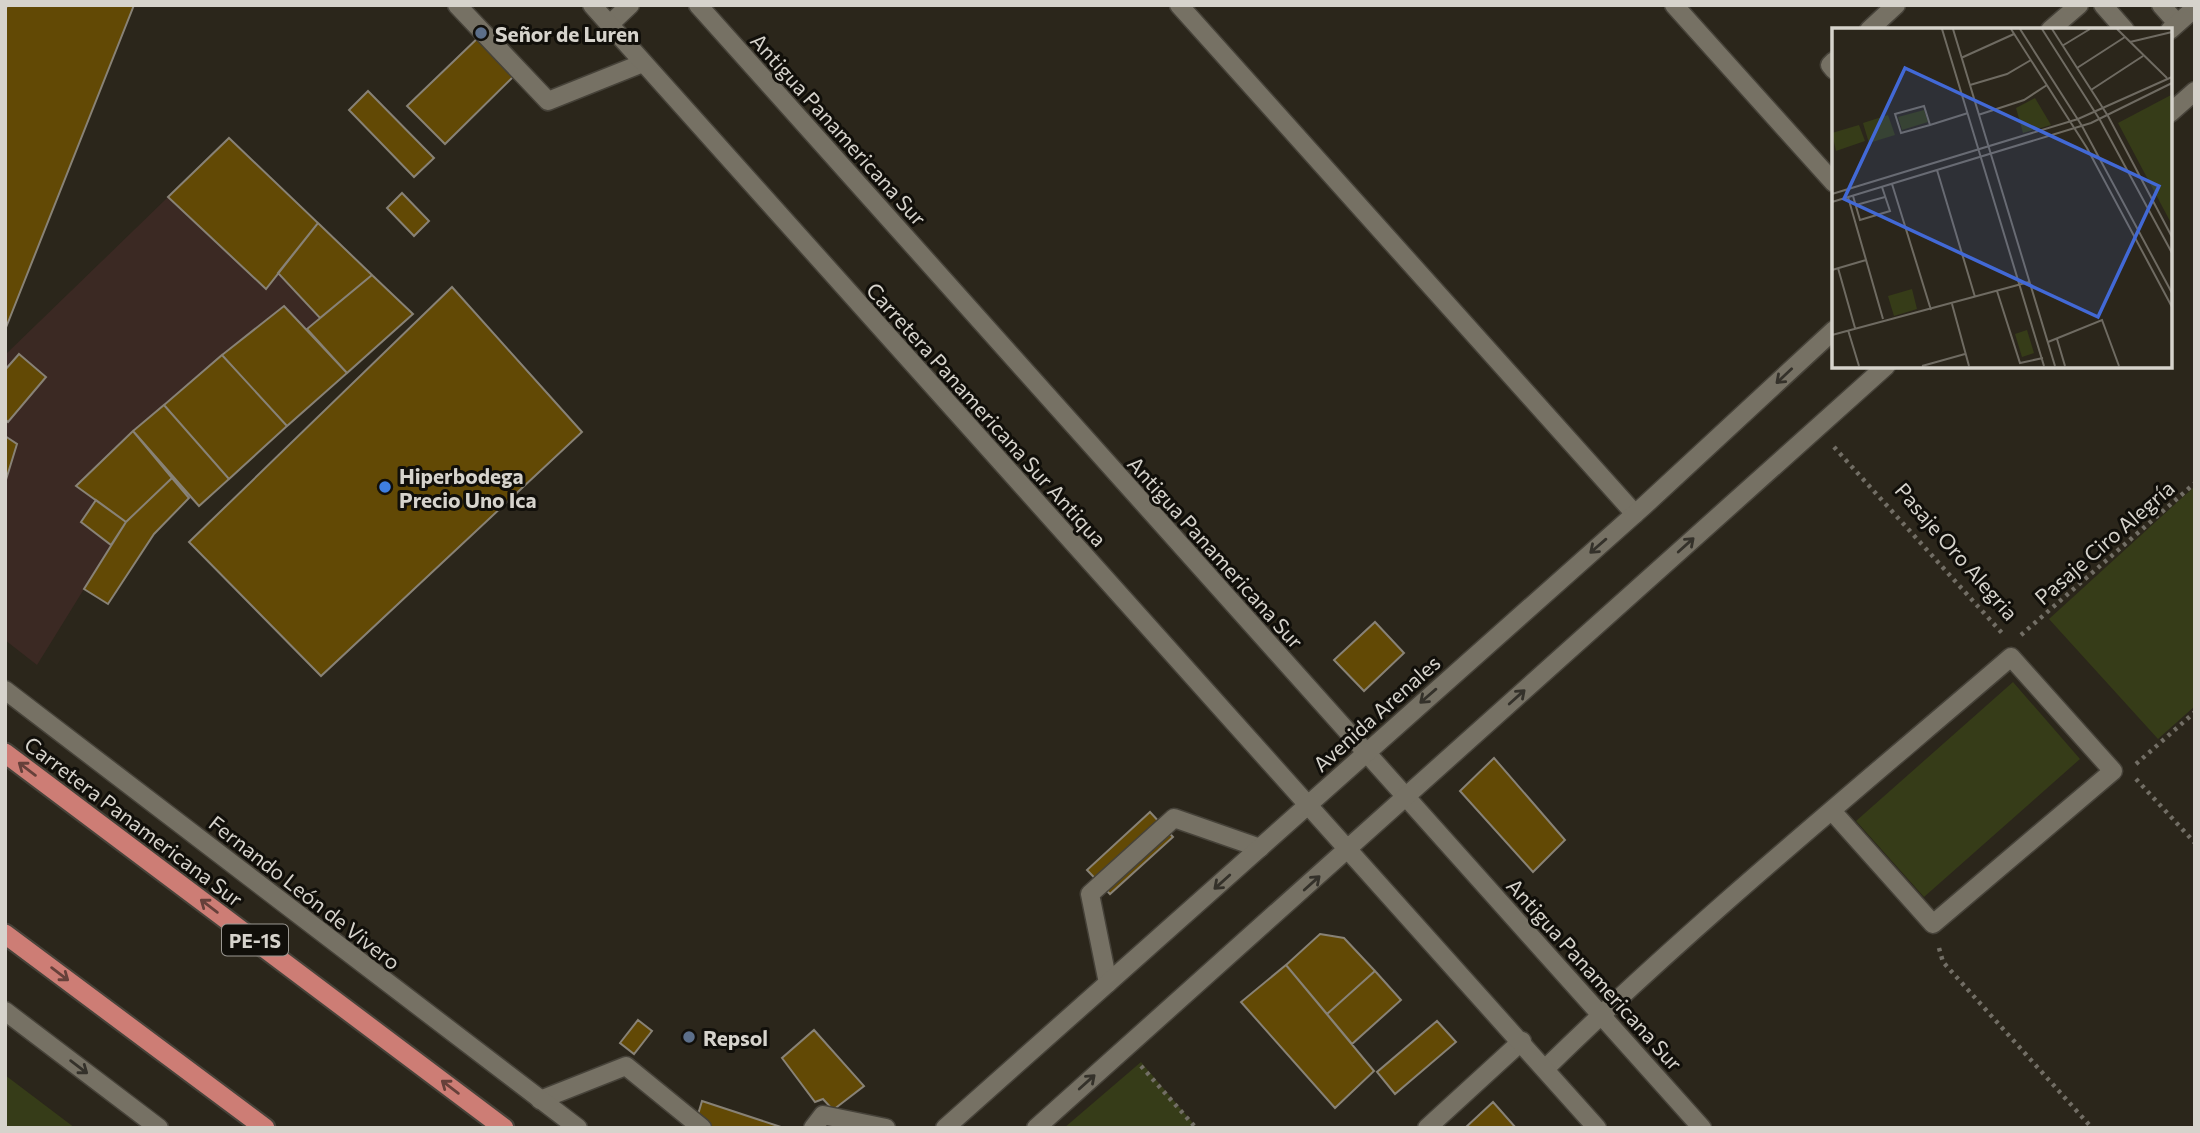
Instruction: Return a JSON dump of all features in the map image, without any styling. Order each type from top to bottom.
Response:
[{"type":"highway","name":"Carretera Panamericana Sur","points":[[5,753],[504,1128]]},
{"type":"highway","points":[[5,933],[265,1128]]},
{"type":"street","points":[[457,5],[548,101],[643,62]]},
{"type":"street","name":"Carretera Panamericana Sur Antiqua","points":[[592,5],[1307,807],[1350,850],[1522,1041],[1597,1128]]},
{"type":"street","points":[[610,24],[630,5]]},
{"type":"street","name":"Antigua Panamericana Sur","points":[[698,5],[1702,1128]]},
{"type":"street","points":[[1179,5],[1636,514]]},
{"type":"street","points":[[1674,5],[1832,181]]},
{"type":"street","points":[[1871,28],[1896,5]]},
{"type":"street","points":[[2052,28],[2079,5]]},
{"type":"street","points":[[2103,5],[2122,28]]},
{"type":"street","points":[[2161,5],[2173,27],[2195,8]]},
{"type":"street","points":[[2172,111],[2195,91]]},
{"type":"street","name":"Avenida Arenales","points":[[945,1128],[1307,807],[1364,752],[1636,514],[1832,332]]},
{"type":"street","points":[[1036,1128],[1350,850],[1884,368]]},
{"type":"street","points":[[1546,1068],[1601,1014],[1832,811],[2011,657],[2121,771],[1933,924],[1832,811]]},
{"type":"street","name":"Fernando León de Vivero","points":[[5,691],[578,1128]]},
{"type":"street","points":[[1108,983],[1090,894],[1174,818],[1260,848]]},
{"type":"street","points":[[5,1011],[159,1128]]},
{"type":"street","points":[[1427,1128],[1522,1041]]},
{"type":"street","points":[[540,1100],[626,1066],[702,1128]]},
{"type":"street","points":[[813,1128],[823,1115],[886,1128]]},
{"type":"path","name":"Pasaje Oro Alegria","points":[[1817,427],[2002,634],[2011,657]]},
{"type":"path","name":"Pasaje Ciro Alegría","points":[[2011,657],[2015,640],[2195,483]]},
{"type":"path","points":[[2195,712],[2121,771],[2195,843]]},
{"type":"path","points":[[1933,924],[1943,962],[2092,1128]]},
{"type":"path","points":[[1141,1066],[1196,1128]]},
{"type":"shaded area","points":[[229,138],[413,314],[199,506],[189,498],[154,534],[108,604],[84,589],[37,665],[5,640],[5,355]]},
{"type":"green space","points":[[2195,486],[2195,706],[2158,739],[2049,619]]},
{"type":"green space","points":[[2013,682],[2080,759],[1924,897],[1856,821]]},
{"type":"green space","points":[[1141,1062],[1197,1128],[1064,1128]]},
{"type":"green space","points":[[5,1075],[75,1128],[5,1128]]},
{"type":"building","points":[[9,5],[134,5],[5,330],[5,8]]},
{"type":"building","points":[[482,34],[518,72],[445,144],[407,106]]},
{"type":"building","points":[[368,91],[434,158],[414,177],[349,110]]},
{"type":"building","points":[[229,138],[318,223],[266,289],[168,197]]},
{"type":"building","points":[[402,193],[429,221],[414,236],[387,208]]},
{"type":"building","points":[[318,223],[372,275],[320,318],[278,273]]},
{"type":"building","points":[[372,275],[413,314],[347,373],[307,329]]},
{"type":"building","name":"Hiperbodega Precio Uno Ica","points":[[452,287],[582,432],[321,676],[189,542]]},
{"type":"building","points":[[284,306],[347,373],[287,426],[222,355]]},
{"type":"building","points":[[19,354],[46,377],[8,422],[5,419],[5,370]]},
{"type":"building","points":[[222,355],[287,426],[229,479],[164,405]]},
{"type":"building","points":[[164,405],[229,479],[199,506],[133,431]]},
{"type":"building","points":[[133,431],[172,478],[126,522],[76,486]]},
{"type":"building","points":[[5,436],[17,444],[5,483]]},
{"type":"building","points":[[172,478],[189,498],[154,534],[108,604],[84,589],[126,522]]},
{"type":"building","points":[[96,500],[126,522],[111,545],[81,522]]},
{"type":"building","points":[[1375,622],[1404,653],[1364,691],[1334,660]]},
{"type":"building","points":[[1494,758],[1565,840],[1533,872],[1460,791]]},
{"type":"building","points":[[1150,812],[1173,837],[1110,894],[1087,870]]},
{"type":"building","points":[[1320,934],[1344,938],[1375,971],[1327,1014],[1286,965]]},
{"type":"building","points":[[1286,965],[1374,1071],[1335,1108],[1241,1002]]},
{"type":"building","points":[[1375,971],[1401,1000],[1352,1044],[1327,1014]]},
{"type":"building","points":[[638,1020],[652,1031],[634,1054],[620,1043]]},
{"type":"building","points":[[1437,1021],[1456,1042],[1395,1094],[1377,1072]]},
{"type":"building","points":[[814,1030],[864,1086],[833,1110],[823,1099],[815,1102],[782,1058]]},
{"type":"building","points":[[702,1101],[784,1128],[694,1128]]},
{"type":"building","points":[[1493,1102],[1516,1128],[1465,1128]]},
{"type":"place","name":"Señor de Luren","points":[[481,33]]},
{"type":"place","name":"Hiperbodega Precio Uno Ica","points":[[385,487]]},
{"type":"place","name":"Repsol","points":[[689,1037]]}]
